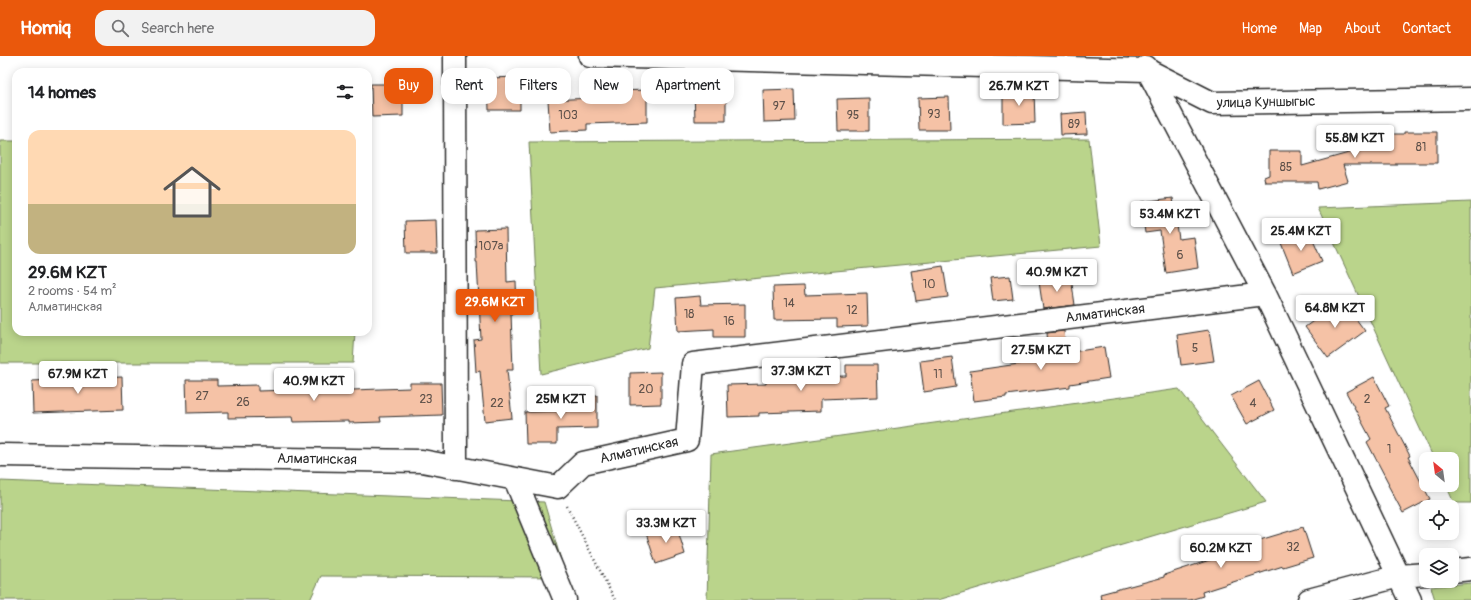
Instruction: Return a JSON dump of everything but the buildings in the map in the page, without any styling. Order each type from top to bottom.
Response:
[{"type":"street","points":[[456,56],[456,468]]},
{"type":"street","name":"улица Куншыгыс","points":[[590,56],[1144,63],[1212,103],[1471,99]]},
{"type":"street","points":[[1144,63],[1265,294],[1410,600]]},
{"type":"street","name":"Алматинская","points":[[0,455],[422,461],[558,487],[583,463],[686,440],[693,364],[1265,294]]},
{"type":"street","points":[[516,479],[565,600]]},
{"type":"street","points":[[1459,570],[1471,569]]},
{"type":"street","points":[[1309,600],[1399,576],[1419,575]]},
{"type":"path","points":[[558,487],[615,600]]},
{"type":"green space","points":[[1089,139],[1101,246],[655,288],[648,348],[541,374],[529,142]]},
{"type":"green space","points":[[0,141],[12,141],[12,336],[355,336],[353,363],[0,363]]},
{"type":"green space","points":[[1471,202],[1471,503],[1459,503],[1459,500],[1453,500],[1449,492],[1459,492],[1459,452],[1431,452],[1318,208]]},
{"type":"green space","points":[[1179,389],[1266,502],[938,600],[707,600],[711,454]]},
{"type":"green space","points":[[0,481],[544,502],[566,577],[321,576],[310,600],[0,600]]},
{"type":"green space","points":[[1471,583],[1471,600],[1435,600],[1431,588],[1459,588],[1459,584]]}]
